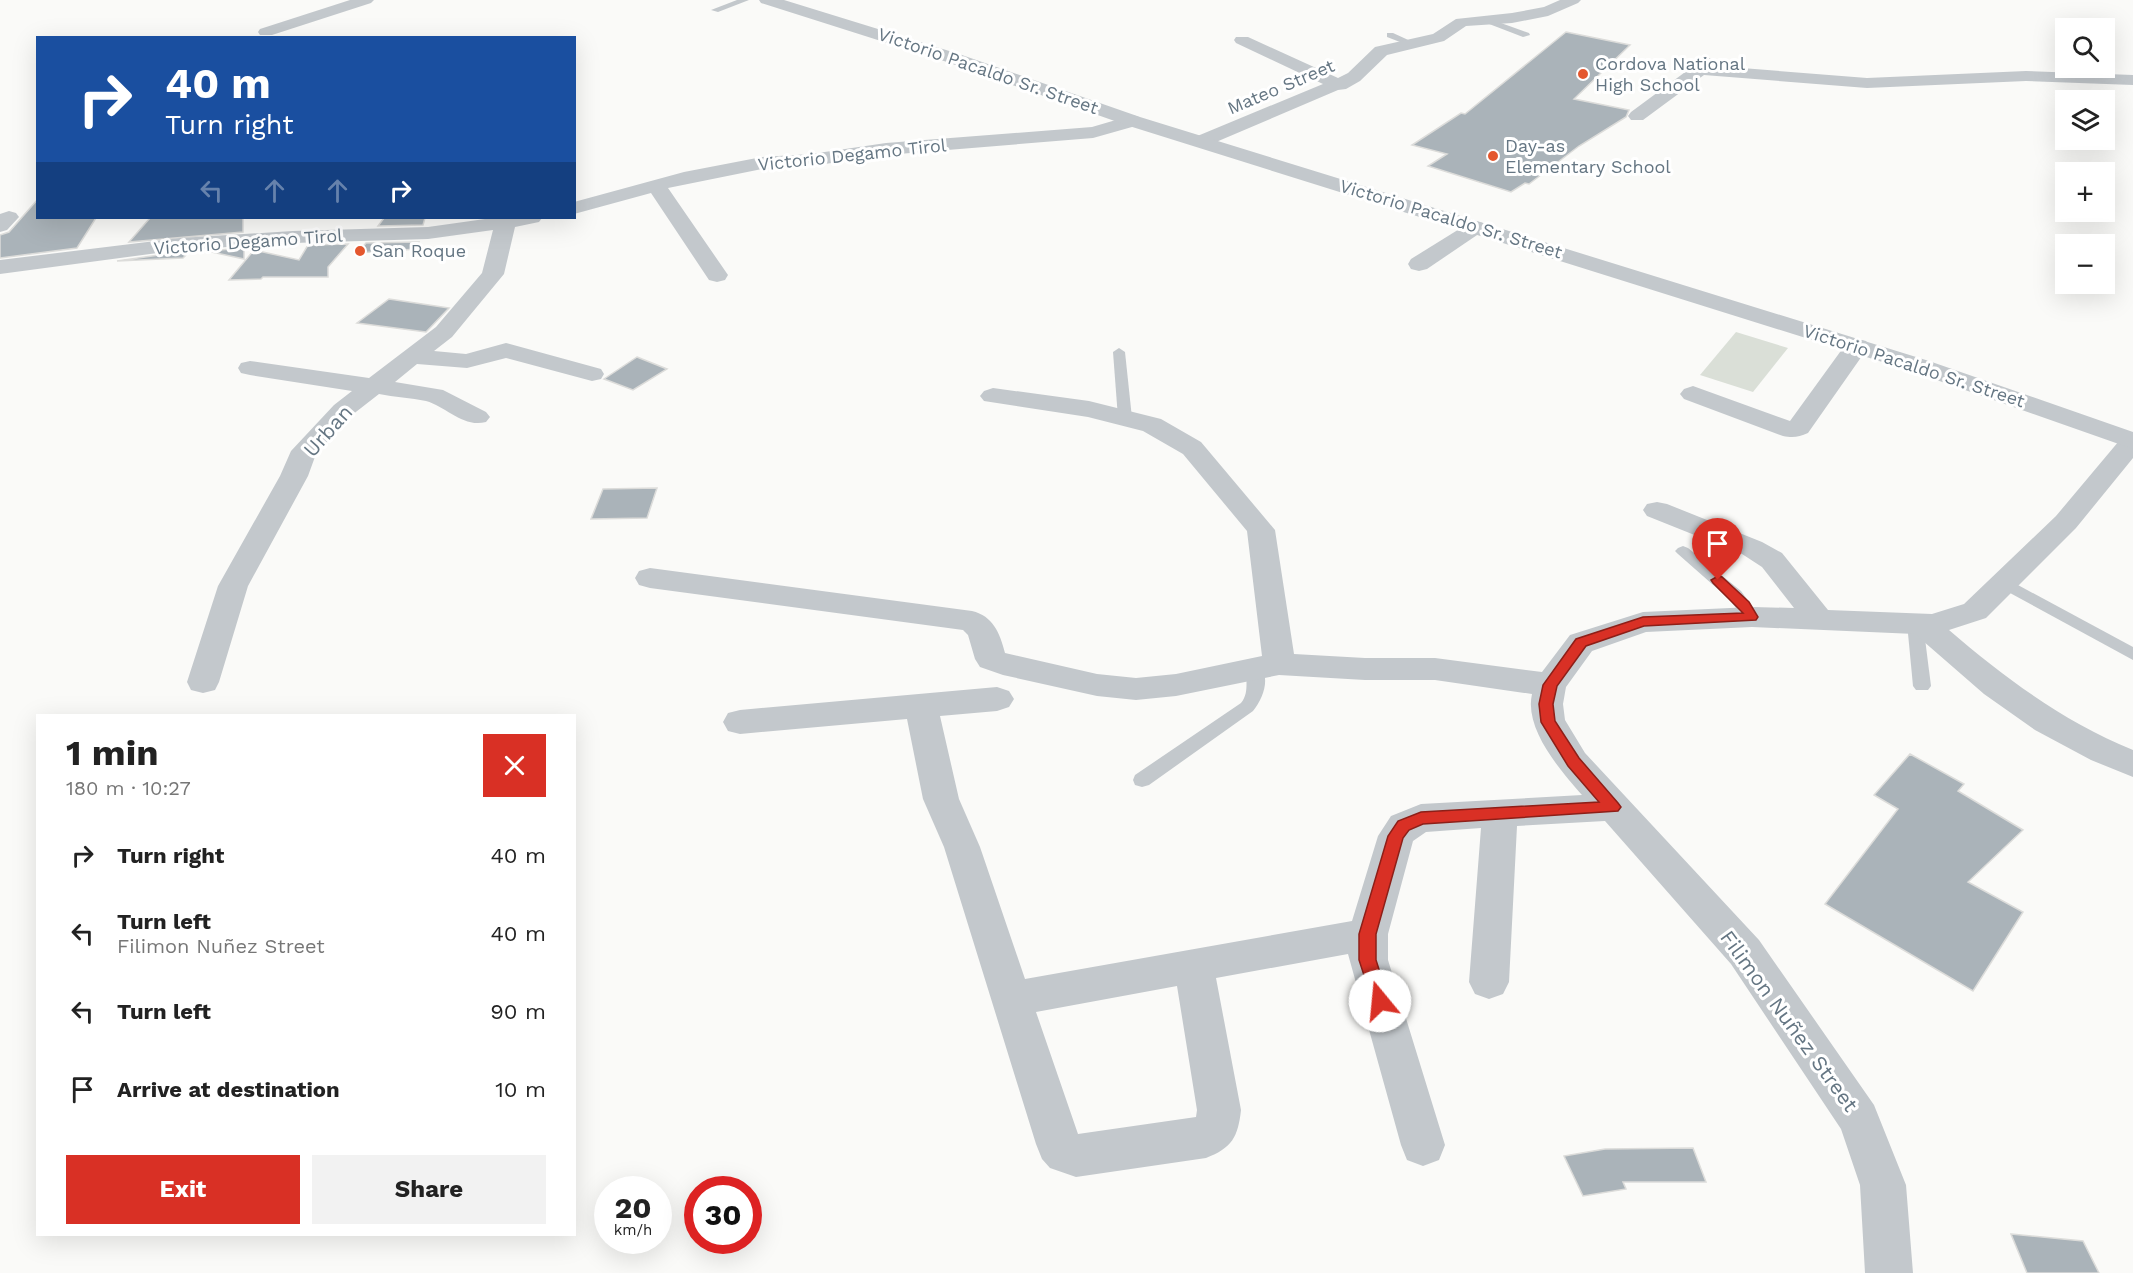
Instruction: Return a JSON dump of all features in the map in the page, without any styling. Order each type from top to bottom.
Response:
[{"type":"street","name":"Victorio Pacaldo Sr. Street","points":[[767,0],[911,44],[1133,121],[1857,346],[2133,441]]},
{"type":"street","name":"Mateo Street","points":[[1202,141],[1340,85],[1354,77],[1381,51],[1438,38],[1462,22],[1548,11],[1572,0]]},
{"type":"street","points":[[312,1],[360,2]]},
{"type":"street","points":[[266,32],[360,2]]},
{"type":"street","points":[[1242,40],[1340,85]]},
{"type":"street","points":[[1637,116],[1698,71],[1711,69],[1867,83],[2026,76],[2133,80]]},
{"type":"street","name":"Victorio Degamo Tirol","points":[[576,207],[656,185],[762,163],[811,160],[886,149],[1028,140],[1093,132],[1133,121]]},
{"type":"street","points":[[656,185],[717,275]]},
{"type":"street","name":"Victorio Degamo Tirol","points":[[0,267],[180,244],[363,226],[428,234],[523,219]]},
{"type":"street","name":"Urban","points":[[203,682],[233,586],[294,476],[304,452],[343,410],[415,357],[444,332],[493,274],[506,221]]},
{"type":"street","points":[[1419,264],[1476,227]]},
{"type":"street","points":[[1694,394],[1792,430],[1798,427],[1857,346]]},
{"type":"street","points":[[415,357],[467,361],[506,350],[592,374]]},
{"type":"street","points":[[250,368],[434,395],[477,417]]},
{"type":"street","points":[[993,396],[1089,409],[1125,417],[1152,425],[1192,448],[1261,530],[1267,667]]},
{"type":"street","points":[[650,578],[972,621],[980,627],[985,636],[992,659],[1003,664],[1097,685],[1136,688],[1176,686],[1267,667],[1435,669],[1550,685],[1581,643],[1643,622],[1752,617],[1933,624],[1975,611],[2066,522],[2133,441]]},
{"type":"street","points":[[1657,510],[1752,548],[1772,560],[1819,619]]},
{"type":"street","points":[[1919,624],[1997,689],[2069,735],[2128,766]]},
{"type":"street","name":"Filimon Nuñez Street","points":[[1550,685],[1546,704],[1548,722],[1573,762],[1745,952],[1859,1119],[1884,1185],[1889,1273]]},
{"type":"street","points":[[740,722],[997,699]]},
{"type":"street","points":[[921,704],[941,799],[962,847],[1058,1144],[1066,1153],[1076,1156],[1206,1137],[1217,1127],[1219,1110],[1194,965]]},
{"type":"street","points":[[1423,1145],[1368,960],[1368,934],[1396,836],[1404,825],[1421,818],[1613,807]]},
{"type":"street","points":[[1489,982],[1500,814]]},
{"type":"street","points":[[1010,999],[1368,934]]},
{"type":"lane","points":[[715,10],[745,0]]},
{"type":"lane","points":[[1487,20],[1526,35]]},
{"type":"lane","points":[[1390,35],[1413,44]]},
{"type":"lane","points":[[1704,58],[1736,72]]},
{"type":"lane","points":[[1119,352],[1125,417]]},
{"type":"lane","points":[[1683,551],[1735,595],[1752,617]]},
{"type":"lane","points":[[2005,583],[2133,654]]},
{"type":"lane","points":[[1919,624],[1922,686]]},
{"type":"lane","points":[[1142,780],[1247,707],[1257,694],[1258,685],[1267,667]]},
{"type":"shaded area","points":[[1736,332],[1788,348],[1753,392],[1700,375]]},
{"type":"building","points":[[1566,32],[1630,45],[1574,99],[1629,110],[1626,117],[1579,146],[1529,184],[1525,183],[1511,192],[1428,166],[1447,154],[1412,145],[1461,113],[1465,114]]},
{"type":"building","points":[[36,201],[36,219],[95,219],[77,248],[0,258],[0,235],[9,232]]},
{"type":"building","points":[[149,219],[243,219],[243,232],[129,242]]},
{"type":"building","points":[[383,219],[425,219],[423,225],[378,226]]},
{"type":"building","points":[[419,242],[417,249],[358,253],[366,243]]},
{"type":"building","points":[[348,244],[328,267],[328,277],[263,277],[261,279],[229,280],[254,250],[299,260],[308,245]]},
{"type":"building","points":[[244,248],[244,259],[207,251]]},
{"type":"building","points":[[180,252],[189,252],[183,258],[117,261]]},
{"type":"building","points":[[389,299],[449,308],[426,332],[357,323]]},
{"type":"building","points":[[637,357],[667,369],[633,390],[604,379]]},
{"type":"building","points":[[657,488],[647,518],[591,519],[603,489]]},
{"type":"building","points":[[1910,754],[1964,784],[1958,791],[2023,830],[1968,882],[2023,912],[1973,991],[1825,904],[1898,809],[1874,795]]},
{"type":"building","points":[[1693,1148],[1706,1182],[1623,1182],[1626,1189],[1583,1196],[1564,1156],[1605,1149]]},
{"type":"building","points":[[2011,1234],[2083,1241],[2099,1273],[2027,1273]]},
{"type":"place","name":"Cordova National High School","points":[[1583,74]]},
{"type":"place","name":"Day-as Elementary School","points":[[1493,156]]},
{"type":"place","name":"San Roque","points":[[360,251]]},
{"type":"route","points":[[1380,1001],[1368,960],[1368,934],[1396,836],[1404,825],[1421,818],[1613,807],[1573,762],[1548,722],[1546,704],[1550,685],[1581,643],[1643,622],[1752,617],[1745,605],[1718,580]]}]
